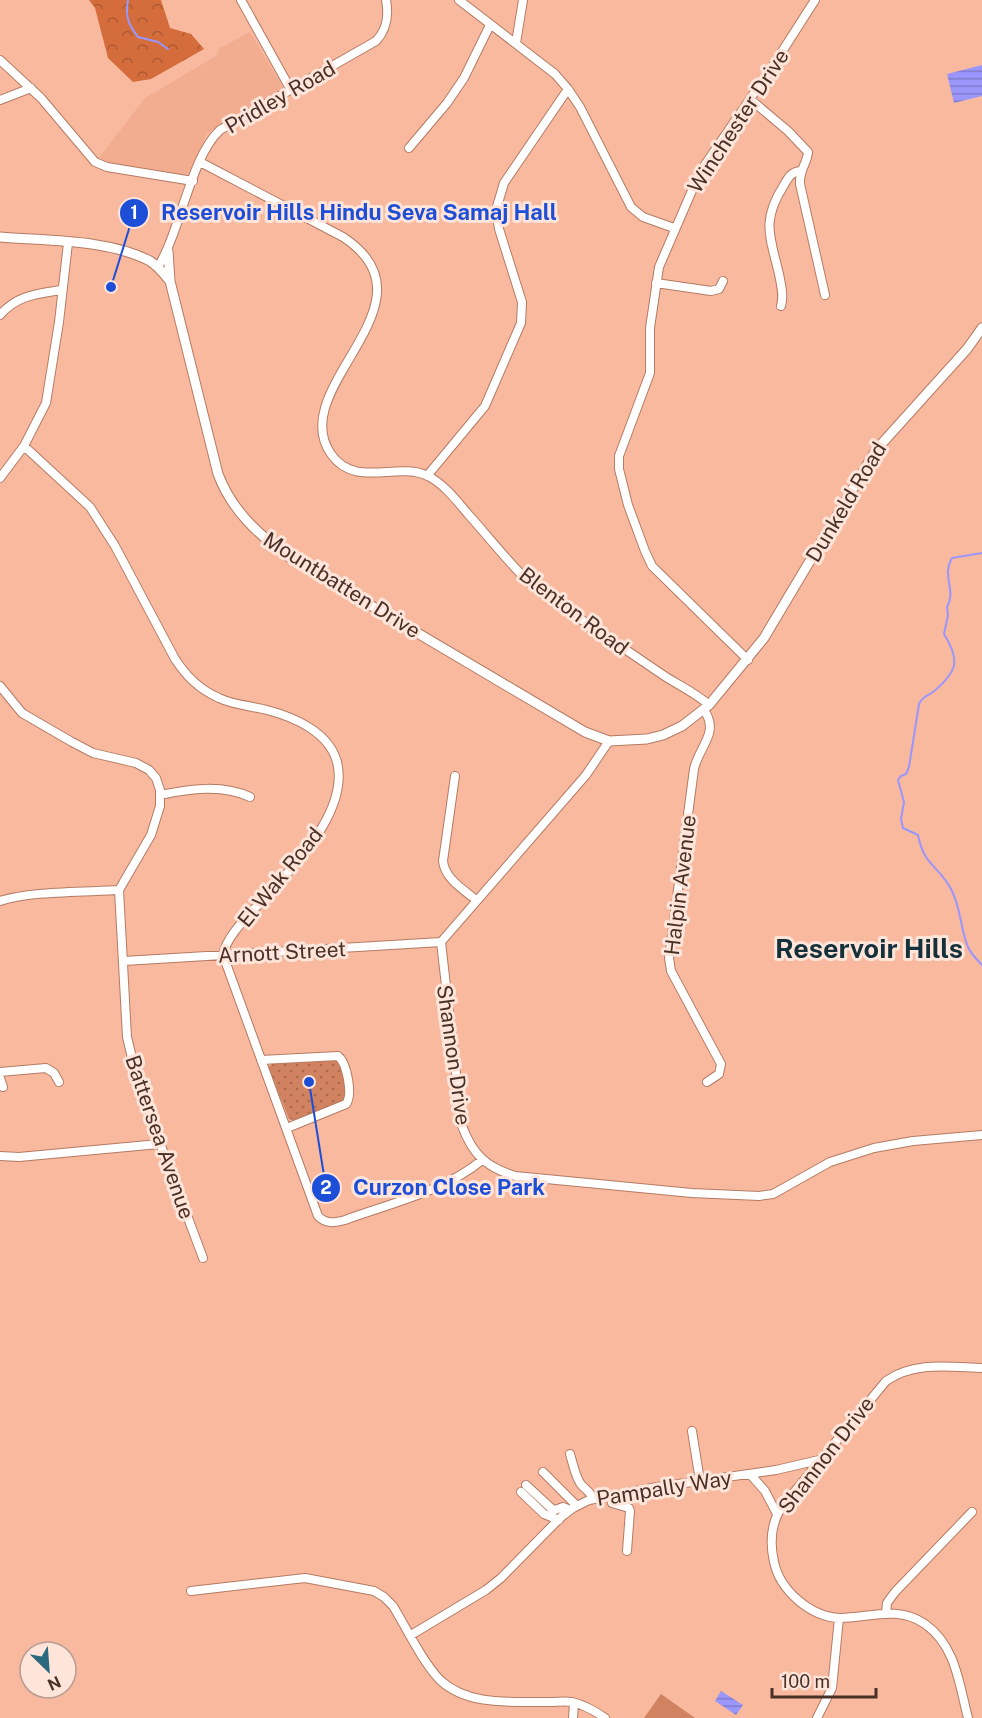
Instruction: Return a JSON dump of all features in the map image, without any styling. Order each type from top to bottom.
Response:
[{"type":"main road","name":"Mountbatten Drive","points":[[0,237],[112,248],[150,261],[158,267],[170,281],[218,474],[231,503],[250,525],[289,557],[585,732],[609,741],[639,741],[663,735],[690,722],[748,660]]},
{"type":"main road","points":[[168,251],[170,281]]},
{"type":"main road","name":"Dunkeld Road","points":[[748,660],[769,630],[876,450],[967,349],[982,328]]},
{"type":"street","points":[[241,0],[291,90]]},
{"type":"street","points":[[459,0],[555,74],[580,107],[631,207],[643,217],[674,228]]},
{"type":"street","points":[[516,42],[523,0]]},
{"type":"street","name":"Winchester Drive","points":[[748,660],[652,566],[621,483],[619,456],[650,373],[650,328],[659,267],[674,228],[700,172],[814,0]]},
{"type":"street","name":"Pridley Road","points":[[158,267],[168,251],[192,182],[210,140],[220,130],[376,41],[386,28],[388,2]]},
{"type":"street","points":[[409,148],[447,103],[464,78],[490,26]]},
{"type":"street","points":[[0,60],[31,88],[95,162],[107,167],[192,182]]},
{"type":"street","points":[[0,100],[31,88]]},
{"type":"street","points":[[200,162],[343,237],[367,256],[377,276],[376,299],[367,327],[322,411],[324,443],[339,464],[350,471],[404,472],[427,476],[485,406],[521,323],[522,302],[499,229],[496,210],[504,183],[568,89]]},
{"type":"street","points":[[750,99],[788,131],[808,152],[800,171],[800,184],[825,295]]},
{"type":"street","points":[[781,306],[783,292],[770,235],[769,216],[778,194],[790,176],[800,171]]},
{"type":"street","points":[[0,478],[24,446],[46,403],[59,322],[68,243]]},
{"type":"street","points":[[657,283],[711,291],[719,289],[723,281]]},
{"type":"street","points":[[0,315],[16,300],[61,290]]},
{"type":"street","name":"El Wak Road","points":[[24,446],[90,507],[115,546],[164,640],[187,676],[203,690],[221,700],[270,711],[302,723],[321,735],[337,761],[339,780],[334,803],[318,834],[243,921],[224,949],[223,955]]},
{"type":"street","name":"Blenton Road","points":[[427,476],[458,502],[530,583],[706,707]]},
{"type":"street","points":[[0,686],[22,713],[62,736],[93,753],[136,763],[149,770],[156,778],[160,795],[160,806],[151,835],[119,890],[8,898],[0,902]]},
{"type":"street","name":"Halpin Avenue","points":[[706,707],[711,731],[696,761],[692,781],[669,958],[671,971],[721,1064],[719,1074],[707,1082]]},
{"type":"street","points":[[441,942],[586,775],[609,741]]},
{"type":"street","points":[[455,777],[443,861],[444,870],[448,877],[476,900]]},
{"type":"street","points":[[160,795],[203,789],[236,792],[250,797]]},
{"type":"street","name":"Battersea Avenue","points":[[119,890],[129,1049],[139,1087],[159,1144],[203,1258]]},
{"type":"street","name":"Arnott Street","points":[[124,961],[441,942]]},
{"type":"street","name":"Shannon Drive","points":[[441,942],[462,1126],[469,1146],[482,1160],[498,1170],[515,1176],[692,1193],[759,1196],[778,1192],[839,1159],[874,1148],[913,1141],[982,1135]]},
{"type":"street","points":[[223,955],[315,1210],[323,1221],[330,1223],[345,1220],[449,1182],[466,1174],[482,1160]]},
{"type":"street","points":[[261,1060],[338,1056],[345,1063],[349,1100],[344,1107],[287,1128]]},
{"type":"street","points":[[0,1072],[46,1068],[54,1072],[59,1082]]},
{"type":"street","points":[[0,1078],[3,1087]]},
{"type":"street","points":[[0,1156],[19,1157],[159,1144]]},
{"type":"street","name":"Shannon Drive","points":[[968,1718],[953,1661],[942,1641],[922,1622],[902,1615],[886,1613],[839,1618],[808,1607],[793,1596],[780,1578],[774,1564],[772,1545],[777,1514],[875,1392],[890,1378],[903,1372],[925,1367],[982,1368]]},
{"type":"street","points":[[692,1431],[700,1481]]},
{"type":"street","points":[[570,1454],[578,1479],[593,1498]]},
{"type":"street","name":"Pampally Way","points":[[411,1635],[478,1596],[498,1581],[559,1520],[573,1508],[593,1498],[750,1474],[819,1460]]},
{"type":"street","points":[[543,1472],[573,1508]]},
{"type":"street","points":[[750,1474],[765,1491],[777,1514]]},
{"type":"street","points":[[526,1485],[552,1509],[573,1508]]},
{"type":"street","points":[[521,1492],[544,1514],[559,1520]]},
{"type":"street","points":[[610,1495],[612,1503],[628,1508],[630,1511],[627,1551]]},
{"type":"street","points":[[886,1613],[887,1604],[895,1592],[972,1512]]},
{"type":"street","points":[[191,1591],[294,1578],[364,1588],[384,1597],[393,1606],[433,1671],[442,1682],[458,1692],[489,1701],[574,1703],[605,1718]]},
{"type":"street","points":[[817,1718],[832,1688],[839,1618]]},
{"type":"street","points":[[573,1718],[574,1703]]},
{"type":"shaded area","points":[[250,32],[284,89],[207,133],[190,173],[184,176],[106,162],[99,158],[145,98],[216,56],[220,48]]},
{"type":"shaded area","points":[[982,65],[982,96],[954,103],[947,74]]},
{"type":"shaded area","points":[[337,1059],[341,1063],[347,1098],[343,1104],[297,1121],[289,1119],[268,1067],[274,1063]]},
{"type":"shaded area","points":[[721,1691],[743,1705],[736,1715],[715,1701]]},
{"type":"shaded area","points":[[661,1694],[695,1718],[644,1718]]},
{"type":"green space","points":[[89,0],[161,0],[170,28],[191,34],[204,49],[151,79],[133,82],[108,58],[95,8]]},
{"type":"waterway","points":[[128,0],[128,20],[138,37],[158,42],[168,49]]},
{"type":"waterway","points":[[982,553],[952,558],[949,565],[950,601],[947,607],[948,615],[944,634],[953,652],[954,666],[941,685],[923,698],[919,704],[909,767],[906,774],[898,780],[904,802],[901,819],[903,828],[918,835],[924,853],[951,889],[957,903],[968,947],[982,965]]},
{"type":"place","name":"Reservoir Hills Hindu Seva Samaj Hall","points":[[111,287]]},
{"type":"place","name":"Curzon Close Park","points":[[309,1082]]},
{"type":"district","name":"Reservoir Hills","points":[[869,948]]}]
